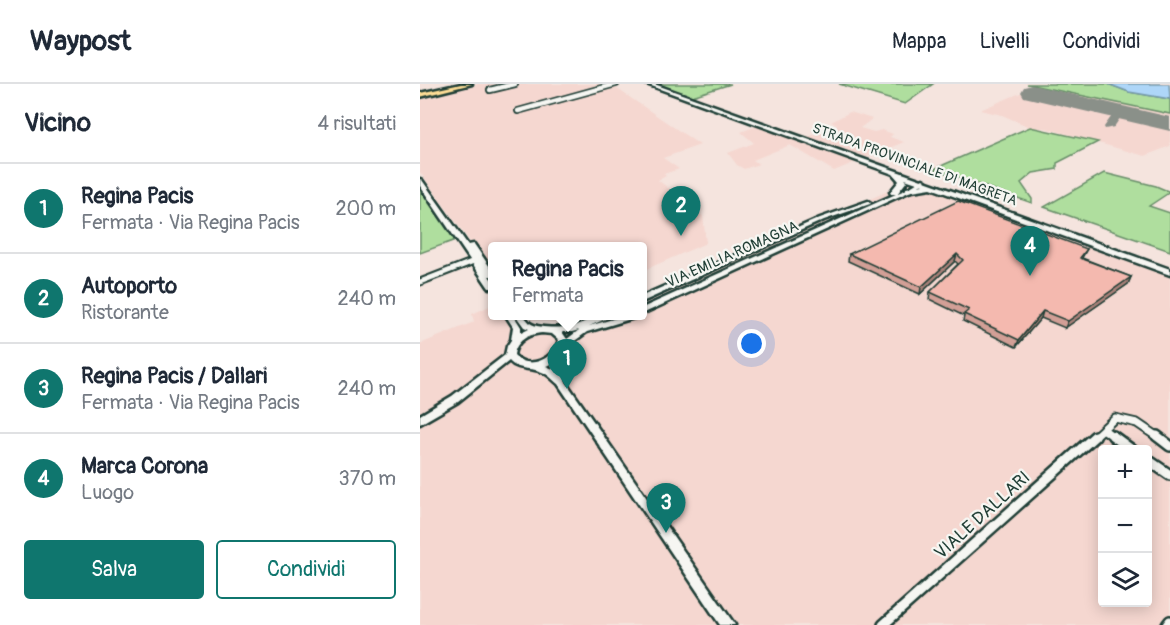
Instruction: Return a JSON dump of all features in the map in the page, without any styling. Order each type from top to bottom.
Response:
[{"type":"main road","points":[[420,95],[469,84]]},
{"type":"main road","name":"STRADA PROVINCIALE DI MAGRETA","points":[[649,84],[968,197],[1170,272]]},
{"type":"main road","points":[[871,162],[903,179],[901,186],[894,192]]},
{"type":"main road","points":[[909,190],[929,186],[968,197]]},
{"type":"street","points":[[490,90],[515,84]]},
{"type":"street","points":[[518,111],[616,84]]},
{"type":"street","points":[[420,173],[488,270]]},
{"type":"street","name":"VIA EMILIA ROMAGNA","points":[[647,309],[909,190],[923,181]]},
{"type":"street","name":"VIA EMILIA ROMAGNA","points":[[647,297],[822,219],[923,181]]},
{"type":"street","points":[[420,182],[488,280]]},
{"type":"street","points":[[822,219],[831,219],[834,224]]},
{"type":"street","points":[[420,282],[474,261]]},
{"type":"street","points":[[420,420],[455,399],[509,356],[517,327],[513,320]]},
{"type":"street","points":[[524,320],[527,325],[538,330],[572,329],[593,320]]},
{"type":"street","points":[[533,366],[549,361],[584,330],[616,320]]},
{"type":"street","points":[[515,341],[538,330]]},
{"type":"street","points":[[549,330],[561,335],[562,348],[556,366],[562,382],[728,625]]},
{"type":"street","points":[[509,356],[518,365]]},
{"type":"street","points":[[489,373],[518,365],[533,366],[548,370],[562,382]]},
{"type":"street","points":[[1125,445],[1102,429],[1115,418],[1134,422],[1170,446]]},
{"type":"street","name":"VIALE DALLARI","points":[[883,625],[1102,429]]},
{"type":"street","points":[[1152,463],[1170,475]]},
{"type":"street","points":[[1167,625],[1170,621]]},
{"type":"shaded area","points":[[478,84],[619,84],[613,86],[700,145],[663,158],[679,169],[664,174],[666,176],[658,180],[703,216],[706,243],[647,269],[647,242],[488,242],[488,266],[420,172],[420,97]]},
{"type":"shaded area","points":[[1037,86],[1170,114],[1170,146],[1145,156],[1045,128],[1032,128],[1002,115],[980,110]]},
{"type":"shaded area","points":[[850,112],[872,119],[860,128],[874,132],[882,130],[893,134],[890,137],[904,142],[834,171],[790,145],[753,160],[759,164],[744,169],[737,165],[728,153],[754,143],[741,132],[765,123],[807,137],[836,127],[837,124],[831,122]]},
{"type":"shaded area","points":[[910,173],[1170,269],[1170,625],[420,625],[420,344],[474,322],[472,314],[488,307],[488,320],[509,320],[517,333],[531,327],[573,325],[585,320],[647,320],[647,293],[825,213],[870,199],[892,189]]},
{"type":"green space","points":[[653,84],[731,84],[689,97]]},
{"type":"green space","points":[[839,84],[933,84],[905,104]]},
{"type":"green space","points":[[1027,84],[1108,84],[1129,92],[1170,99],[1170,114]]},
{"type":"green space","points":[[1030,127],[1098,142],[1057,163],[1057,169],[1033,173],[1021,183],[1032,199],[1032,203],[934,169]]},
{"type":"green space","points":[[1104,173],[1156,186],[1170,192],[1149,206],[1170,213],[1170,251],[1044,207]]},
{"type":"green space","points":[[420,180],[432,197],[429,203],[456,240],[420,253]]},
{"type":"water","points":[[1108,84],[1169,84],[1170,99],[1129,92]]},
{"type":"building","points":[[958,201],[1087,249],[1080,258],[1131,277],[1068,321],[1043,311],[1019,340],[964,314],[969,310],[930,292],[963,260],[957,254],[921,287],[849,254]]},
{"type":"taxiway","points":[[1109,127],[1119,112]]},
{"type":"runway","points":[[1032,92],[1170,124]]},
{"type":"place","name":"Autoporto","points":[[681,236]]},
{"type":"place","name":"Marca Corona","points":[[1030,276]]},
{"type":"place","name":"Regina Pacis","points":[[567,389]]},
{"type":"place","name":"Regina Pacis / Dallari","points":[[666,533]]}]
